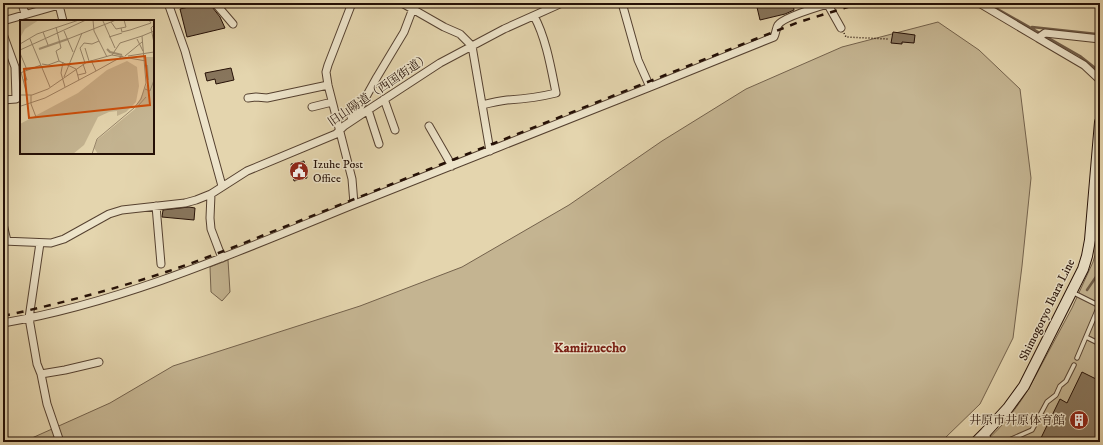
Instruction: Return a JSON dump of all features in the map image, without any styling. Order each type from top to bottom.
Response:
[{"type":"main road","name":"Shimogoryo Ibara Line","points":[[976,442],[987,435],[1024,386],[1076,294],[1088,256],[1100,122]]},
{"type":"street","points":[[22,3],[25,14]]},
{"type":"street","points":[[168,3],[185,51],[222,186]]},
{"type":"street","points":[[215,3],[232,24]]},
{"type":"street","points":[[352,3],[326,72],[328,86],[352,179],[354,204]]},
{"type":"street","points":[[402,3],[414,6],[444,27],[460,34],[472,46],[490,151]]},
{"type":"street","points":[[622,3],[638,60],[650,87]]},
{"type":"street","points":[[3,323],[97,302],[222,258],[774,37],[777,26],[783,21],[829,3],[841,28]]},
{"type":"street","points":[[979,3],[1041,36],[1084,65],[1100,80]]},
{"type":"street","points":[[3,21],[62,4],[63,20]]},
{"type":"street","name":"旧山陽道（西国街道）","points":[[5,241],[51,243],[64,239],[109,214],[122,210],[191,202],[201,199],[247,171],[336,134],[384,99],[440,63],[504,28],[559,4]]},
{"type":"street","points":[[340,130],[344,122],[357,113],[404,32],[414,6]]},
{"type":"street","points":[[482,105],[506,100],[545,96],[556,93],[548,56],[534,16]]},
{"type":"street","points":[[3,34],[15,67],[16,99],[3,100]]},
{"type":"street","points":[[1041,36],[1100,39]]},
{"type":"street","points":[[248,98],[267,98],[328,86]]},
{"type":"street","points":[[384,99],[395,130]]},
{"type":"street","points":[[312,107],[332,102]]},
{"type":"street","points":[[368,110],[378,144]]},
{"type":"street","points":[[429,126],[452,166]]},
{"type":"street","points":[[211,194],[211,229],[222,258]]},
{"type":"street","points":[[156,206],[161,264]]},
{"type":"street","points":[[3,224],[5,241]]},
{"type":"street","points":[[40,243],[29,318],[37,364],[41,374],[47,404],[60,442]]},
{"type":"street","points":[[41,374],[99,362]]},
{"type":"lane","points":[[1076,294],[1100,306],[1077,358]]},
{"type":"lane","points":[[1086,337],[1100,344]]},
{"type":"lane","points":[[1004,442],[1032,430],[1047,402],[1056,395],[1060,386],[1066,381],[1074,365]]},
{"type":"lane","points":[[987,435],[991,442]]},
{"type":"path","points":[[848,37],[888,39]]},
{"type":"shaded area","points":[[938,22],[979,50],[1020,89],[1031,178],[1013,338],[980,404],[940,442],[23,442],[110,403],[173,366],[360,306],[462,267],[569,205],[662,141],[746,89],[842,47]]},
{"type":"shaded area","points":[[1100,204],[1100,442],[985,442],[1015,410],[1029,388],[1072,308],[1095,255]]},
{"type":"shaded area","points":[[228,260],[230,292],[222,301],[211,292],[210,267]]},
{"type":"building","points":[[209,3],[220,17],[225,28],[187,37],[180,9]]},
{"type":"building","points":[[756,3],[793,3],[794,10],[785,14],[760,20]]},
{"type":"building","points":[[893,32],[915,35],[914,43],[891,43]]},
{"type":"building","points":[[231,68],[234,80],[216,84],[215,79],[207,81],[205,73]]},
{"type":"building","points":[[304,161],[307,178],[294,181],[291,164]]},
{"type":"building","points":[[189,207],[195,208],[194,220],[162,217],[163,210]]},
{"type":"building","name":"井原市井原体育館","points":[[1082,372],[1100,381],[1100,442],[1039,442],[1060,399],[1067,403]]},
{"type":"waterway","points":[[987,3],[1080,56],[1099,71]]},
{"type":"waterway","points":[[1032,27],[1097,34]]},
{"type":"waterway","points":[[1087,290],[1100,271]]},
{"type":"railway","points":[[3,316],[105,291],[190,264],[799,22],[861,3]]},
{"type":"place","name":"Izuhe Post Office","points":[[299,171]]},
{"type":"place","name":"井原市井原体育館","points":[[1079,420]]},
{"type":"district","name":"Kamiizuecho","points":[[590,348]]}]
